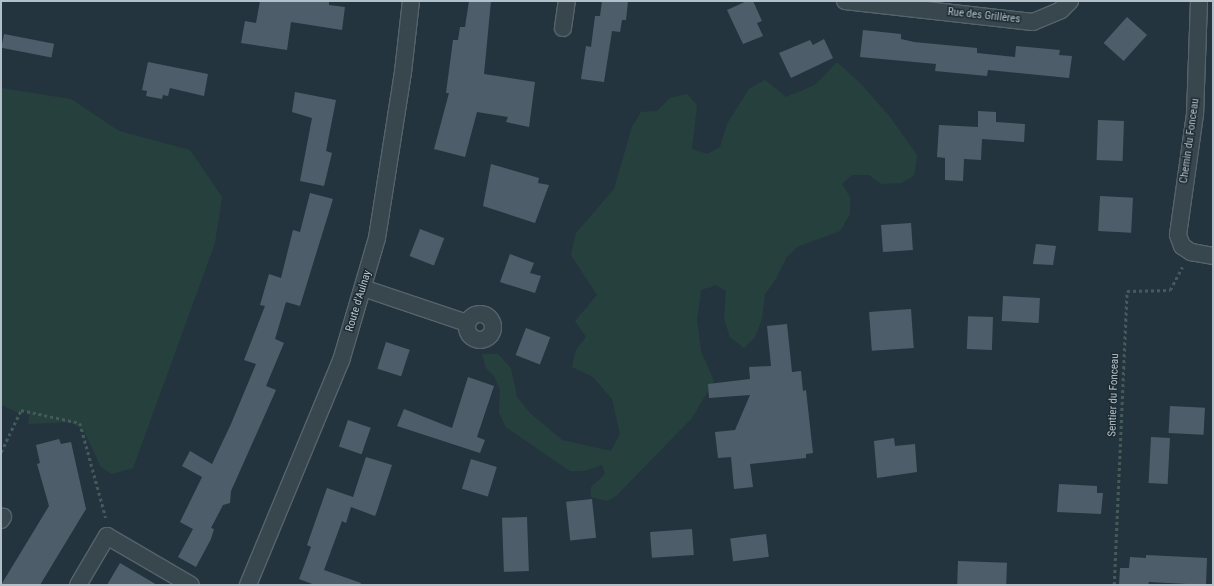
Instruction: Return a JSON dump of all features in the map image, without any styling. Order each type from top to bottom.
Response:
[{"type":"street","name":"Route d'Aulnay","points":[[248,585],[341,361],[363,288],[386,198],[411,1]]},
{"type":"street","points":[[563,28],[567,1]]},
{"type":"street","name":"Rue des Grillères","points":[[845,1],[1033,22],[1061,10],[1070,1]]},
{"type":"street","name":"Chemin du Fonceau","points":[[1190,252],[1182,246],[1178,226],[1195,114],[1204,4]]},
{"type":"street","points":[[1190,252],[1213,256]]},
{"type":"street","points":[[363,288],[467,323]]},
{"type":"street","points":[[78,585],[107,536],[191,585]]},
{"type":"path","name":"Sentier du Fonceau","points":[[1114,585],[1127,291],[1170,290],[1190,252]]},
{"type":"path","points":[[1,452],[21,410],[80,423],[107,524],[107,536]]},
{"type":"green space","points":[[837,62],[861,84],[890,117],[917,155],[914,176],[901,183],[881,184],[869,175],[852,175],[842,184],[850,197],[850,214],[840,231],[797,247],[787,257],[774,282],[765,294],[762,319],[755,337],[744,348],[730,337],[724,319],[726,291],[716,285],[701,290],[697,320],[701,351],[714,381],[692,418],[616,496],[607,501],[591,497],[591,487],[605,474],[602,465],[584,471],[570,471],[506,427],[499,413],[500,390],[494,376],[486,368],[482,354],[498,354],[511,368],[517,397],[530,413],[562,440],[611,451],[620,434],[612,399],[593,377],[572,367],[576,350],[586,337],[575,321],[597,295],[571,255],[576,233],[614,189],[632,127],[641,112],[657,111],[670,98],[687,94],[697,105],[692,149],[707,154],[720,147],[727,124],[749,89],[765,80],[786,97],[815,85]]},
{"type":"green space","points":[[1,88],[71,99],[119,131],[190,150],[222,197],[215,243],[133,468],[112,474],[101,467],[84,431],[71,422],[28,424],[30,411],[17,412],[1,405]]},
{"type":"building","points":[[260,1],[329,1],[329,5],[345,7],[342,30],[291,22],[287,50],[241,43],[245,21],[256,23]]},
{"type":"building","points":[[469,1],[491,1],[484,74],[535,82],[529,127],[506,122],[508,117],[477,112],[465,157],[434,149],[449,93],[446,93],[453,40],[458,40],[460,27],[465,27]]},
{"type":"building","points":[[602,1],[628,1],[626,20],[622,20],[620,32],[612,31],[604,82],[581,79],[586,46],[591,47],[595,16],[600,16]]},
{"type":"building","points":[[747,1],[753,1],[762,21],[757,23],[763,36],[743,44],[727,10]]},
{"type":"building","points":[[1127,17],[1147,35],[1124,61],[1104,43]]},
{"type":"building","points":[[863,30],[901,34],[901,39],[914,42],[977,48],[977,53],[1015,57],[1016,46],[1060,50],[1059,55],[1072,56],[1069,78],[988,70],[987,76],[935,71],[936,64],[860,57]]},
{"type":"building","points":[[4,34],[54,44],[51,57],[1,48]]},
{"type":"building","points":[[824,39],[833,58],[791,78],[779,53],[810,40],[813,45]]},
{"type":"building","points":[[148,62],[208,74],[204,96],[170,88],[168,96],[163,95],[162,99],[146,96],[147,91],[142,90]]},
{"type":"building","points":[[295,92],[336,100],[326,151],[332,153],[324,186],[300,181],[312,118],[292,112]]},
{"type":"building","points":[[978,111],[996,112],[996,122],[1025,124],[1024,142],[982,139],[981,160],[964,159],[963,181],[945,180],[945,158],[937,157],[939,125],[978,127]]},
{"type":"building","points":[[1098,120],[1124,121],[1123,161],[1097,160]]},
{"type":"building","points":[[491,164],[539,178],[538,183],[549,185],[535,223],[483,206]]},
{"type":"building","points":[[310,193],[333,199],[300,306],[286,302],[275,339],[284,343],[266,386],[276,390],[231,491],[230,503],[223,505],[211,528],[214,529],[211,539],[196,567],[178,557],[193,529],[180,522],[202,477],[182,466],[190,451],[212,464],[231,424],[256,364],[244,360],[265,306],[260,305],[269,274],[281,278],[293,230],[300,232]]},
{"type":"building","points":[[1100,196],[1133,198],[1131,233],[1098,231]]},
{"type":"building","points":[[911,223],[913,250],[883,252],[881,225]]},
{"type":"building","points":[[420,229],[444,238],[434,265],[410,256]]},
{"type":"building","points":[[1036,244],[1056,246],[1053,265],[1033,264]]},
{"type":"building","points":[[510,254],[534,263],[530,273],[541,276],[535,293],[500,282]]},
{"type":"building","points":[[1003,296],[1040,298],[1039,323],[1002,321]]},
{"type":"building","points":[[911,309],[914,348],[872,351],[869,312]]},
{"type":"building","points":[[968,316],[993,317],[992,350],[967,349]]},
{"type":"building","points":[[787,324],[792,372],[801,371],[803,391],[806,390],[813,453],[806,454],[806,458],[750,464],[753,487],[734,489],[731,457],[718,458],[715,432],[735,430],[750,395],[709,398],[708,384],[750,379],[749,367],[771,366],[767,326]]},
{"type":"building","points":[[526,328],[550,337],[540,364],[516,355]]},
{"type":"building","points":[[386,342],[410,350],[401,376],[377,369]]},
{"type":"building","points":[[468,377],[494,386],[477,437],[485,440],[480,453],[397,426],[404,409],[452,428]]},
{"type":"building","points":[[1170,406],[1205,408],[1204,435],[1169,433]]},
{"type":"building","points":[[348,420],[371,428],[362,454],[339,446]]},
{"type":"building","points":[[1151,437],[1170,438],[1168,484],[1149,483]]},
{"type":"building","points":[[894,438],[895,446],[915,444],[917,472],[877,478],[874,441]]},
{"type":"building","points":[[59,439],[61,444],[71,442],[86,509],[40,585],[1,585],[49,506],[37,464],[40,463],[36,445]]},
{"type":"building","points":[[366,457],[392,465],[377,511],[375,516],[351,507],[346,523],[342,521],[324,570],[361,583],[360,585],[315,585],[299,579],[311,547],[307,545],[327,488],[353,497]]},
{"type":"building","points":[[471,459],[497,467],[488,497],[462,489]]},
{"type":"building","points":[[1059,484],[1097,486],[1097,493],[1103,493],[1101,514],[1057,512]]},
{"type":"building","points":[[592,499],[596,538],[570,541],[566,502]]},
{"type":"building","points":[[527,517],[529,571],[504,572],[502,518]]},
{"type":"building","points":[[692,529],[694,555],[652,558],[650,532]]},
{"type":"building","points":[[766,534],[769,557],[733,561],[730,538]]},
{"type":"building","points":[[1146,555],[1207,558],[1206,585],[1149,582],[1148,585],[1119,585],[1120,568],[1129,568],[1130,557],[1146,558]]},
{"type":"building","points":[[958,561],[1007,563],[1006,585],[957,585]]},
{"type":"building","points":[[120,563],[157,585],[107,585]]}]
